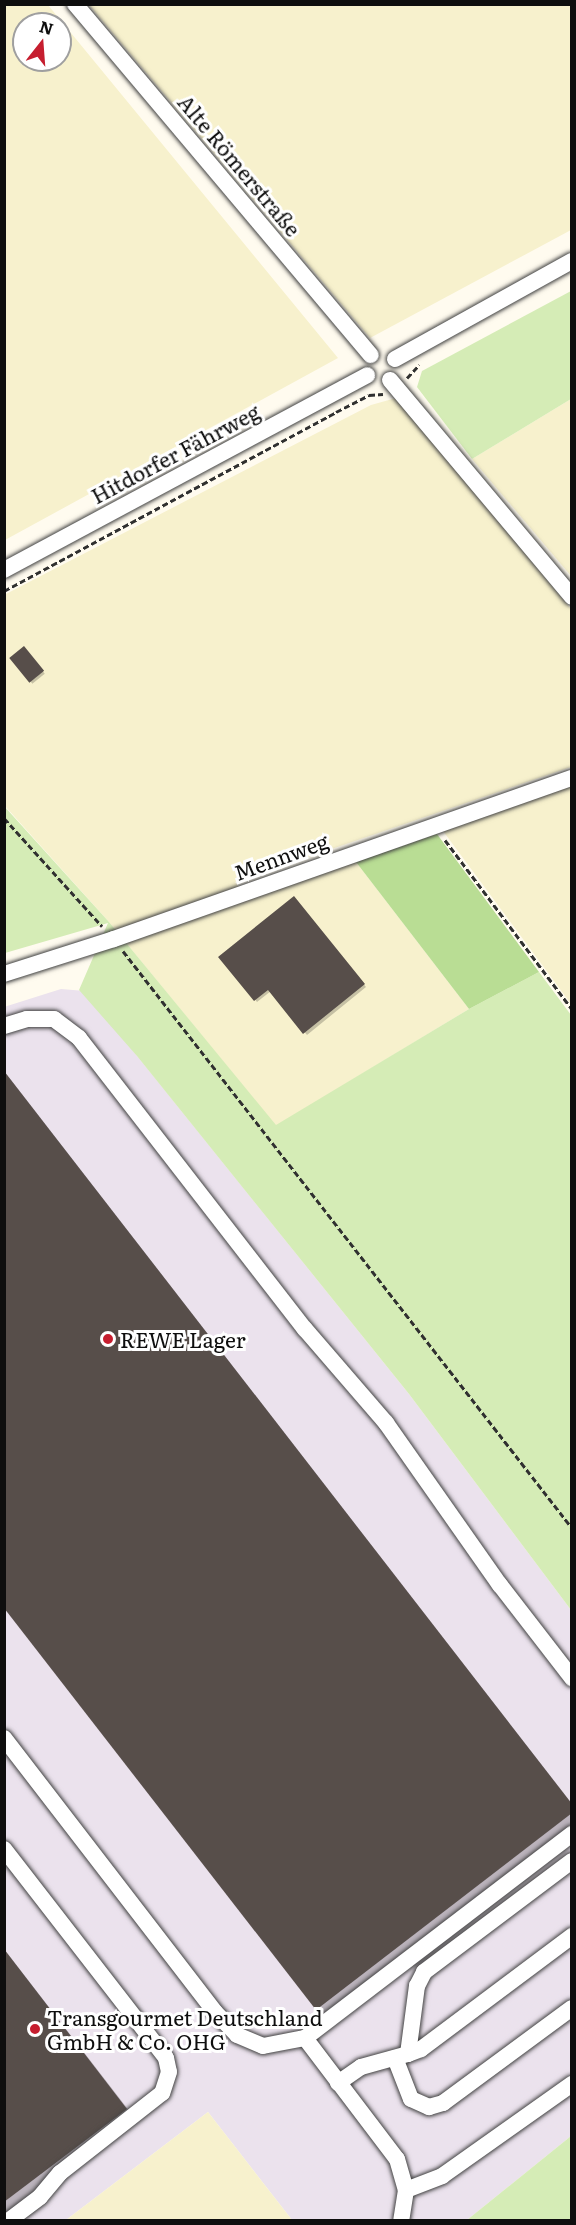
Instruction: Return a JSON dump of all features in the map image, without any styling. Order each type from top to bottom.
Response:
[{"type":"street","name":"Alte Römerstraße","points":[[75,4],[371,355]]},
{"type":"street","points":[[394,359],[572,261]]},
{"type":"street","points":[[395,385],[397,370],[394,359],[384,352],[371,355],[365,363],[367,375],[378,383],[395,385],[572,597]]},
{"type":"street","name":"Hitdorfer Fährweg","points":[[4,570],[367,375]]},
{"type":"street","name":"Mennweg","points":[[4,974],[114,939],[572,778]]},
{"type":"street","points":[[4,1026],[27,1019],[54,1019],[79,1038],[305,1329],[386,1423],[500,1585],[572,1678]]},
{"type":"street","points":[[4,1738],[215,2012],[237,2035],[263,2046],[305,2038],[572,1834]]},
{"type":"street","points":[[4,1849],[166,2058],[169,2072],[162,2093],[60,2173],[40,2197],[10,2220]]},
{"type":"street","points":[[572,1861],[424,1972],[417,1986],[401,2056],[411,2099],[429,2107],[443,2103],[572,2008]]},
{"type":"street","points":[[338,2083],[361,2067],[421,2049],[572,1936]]},
{"type":"street","points":[[305,2038],[398,2159],[406,2190],[401,2220]]},
{"type":"street","points":[[406,2190],[442,2176],[572,2084]]},
{"type":"path","points":[[4,591],[336,412],[395,385]]},
{"type":"path","points":[[4,818],[114,939],[572,1528]]},
{"type":"path","points":[[435,826],[572,1009]]},
{"type":"shaded area","points":[[5,4],[48,5],[54,12],[12,12],[12,72],[72,72],[72,34],[338,358],[5,540]]},
{"type":"shaded area","points":[[89,5],[571,5],[571,230],[370,338]]},
{"type":"shaded area","points":[[396,398],[571,609],[571,767],[235,882],[246,898],[356,862],[469,1009],[276,1126],[109,922],[5,806],[4,595],[371,405]]},
{"type":"shaded area","points":[[571,399],[571,576],[472,459]]},
{"type":"shaded area","points":[[571,785],[571,1004],[443,831]]},
{"type":"shaded area","points":[[61,989],[85,991],[409,1394],[571,1610],[571,2136],[467,2220],[292,2220],[208,2112],[66,2220],[5,2220],[4,1007]]},
{"type":"shaded area","points":[[208,2112],[292,2220],[66,2220]]},
{"type":"green space","points":[[571,291],[571,399],[472,459],[417,387],[422,371]]},
{"type":"green space","points":[[4,806],[109,922],[276,1125],[469,1009],[539,972],[571,1015],[571,1610],[409,1394],[137,1056],[79,990],[108,923],[5,953]]},
{"type":"green space","points":[[437,834],[539,972],[469,1009],[356,862]]},
{"type":"green space","points":[[571,2136],[571,2220],[467,2220]]},
{"type":"building","points":[[24,646],[44,671],[29,683],[9,658]]},
{"type":"building","points":[[294,896],[365,984],[303,1034],[268,990],[254,1001],[218,957]]},
{"type":"building","name":"REWE Lager","points":[[4,1071],[572,1804],[572,1813],[316,2010],[4,1608]]},
{"type":"building","name":"Transgourmet Deutschland GmbH & Co. OHG","points":[[4,1949],[127,2109],[4,2202]]},
{"type":"place","name":"REWE Lager","points":[[108,1339]]},
{"type":"place","name":"Transgourmet Deutschland GmbH & Co. OHG","points":[[35,2029]]}]
